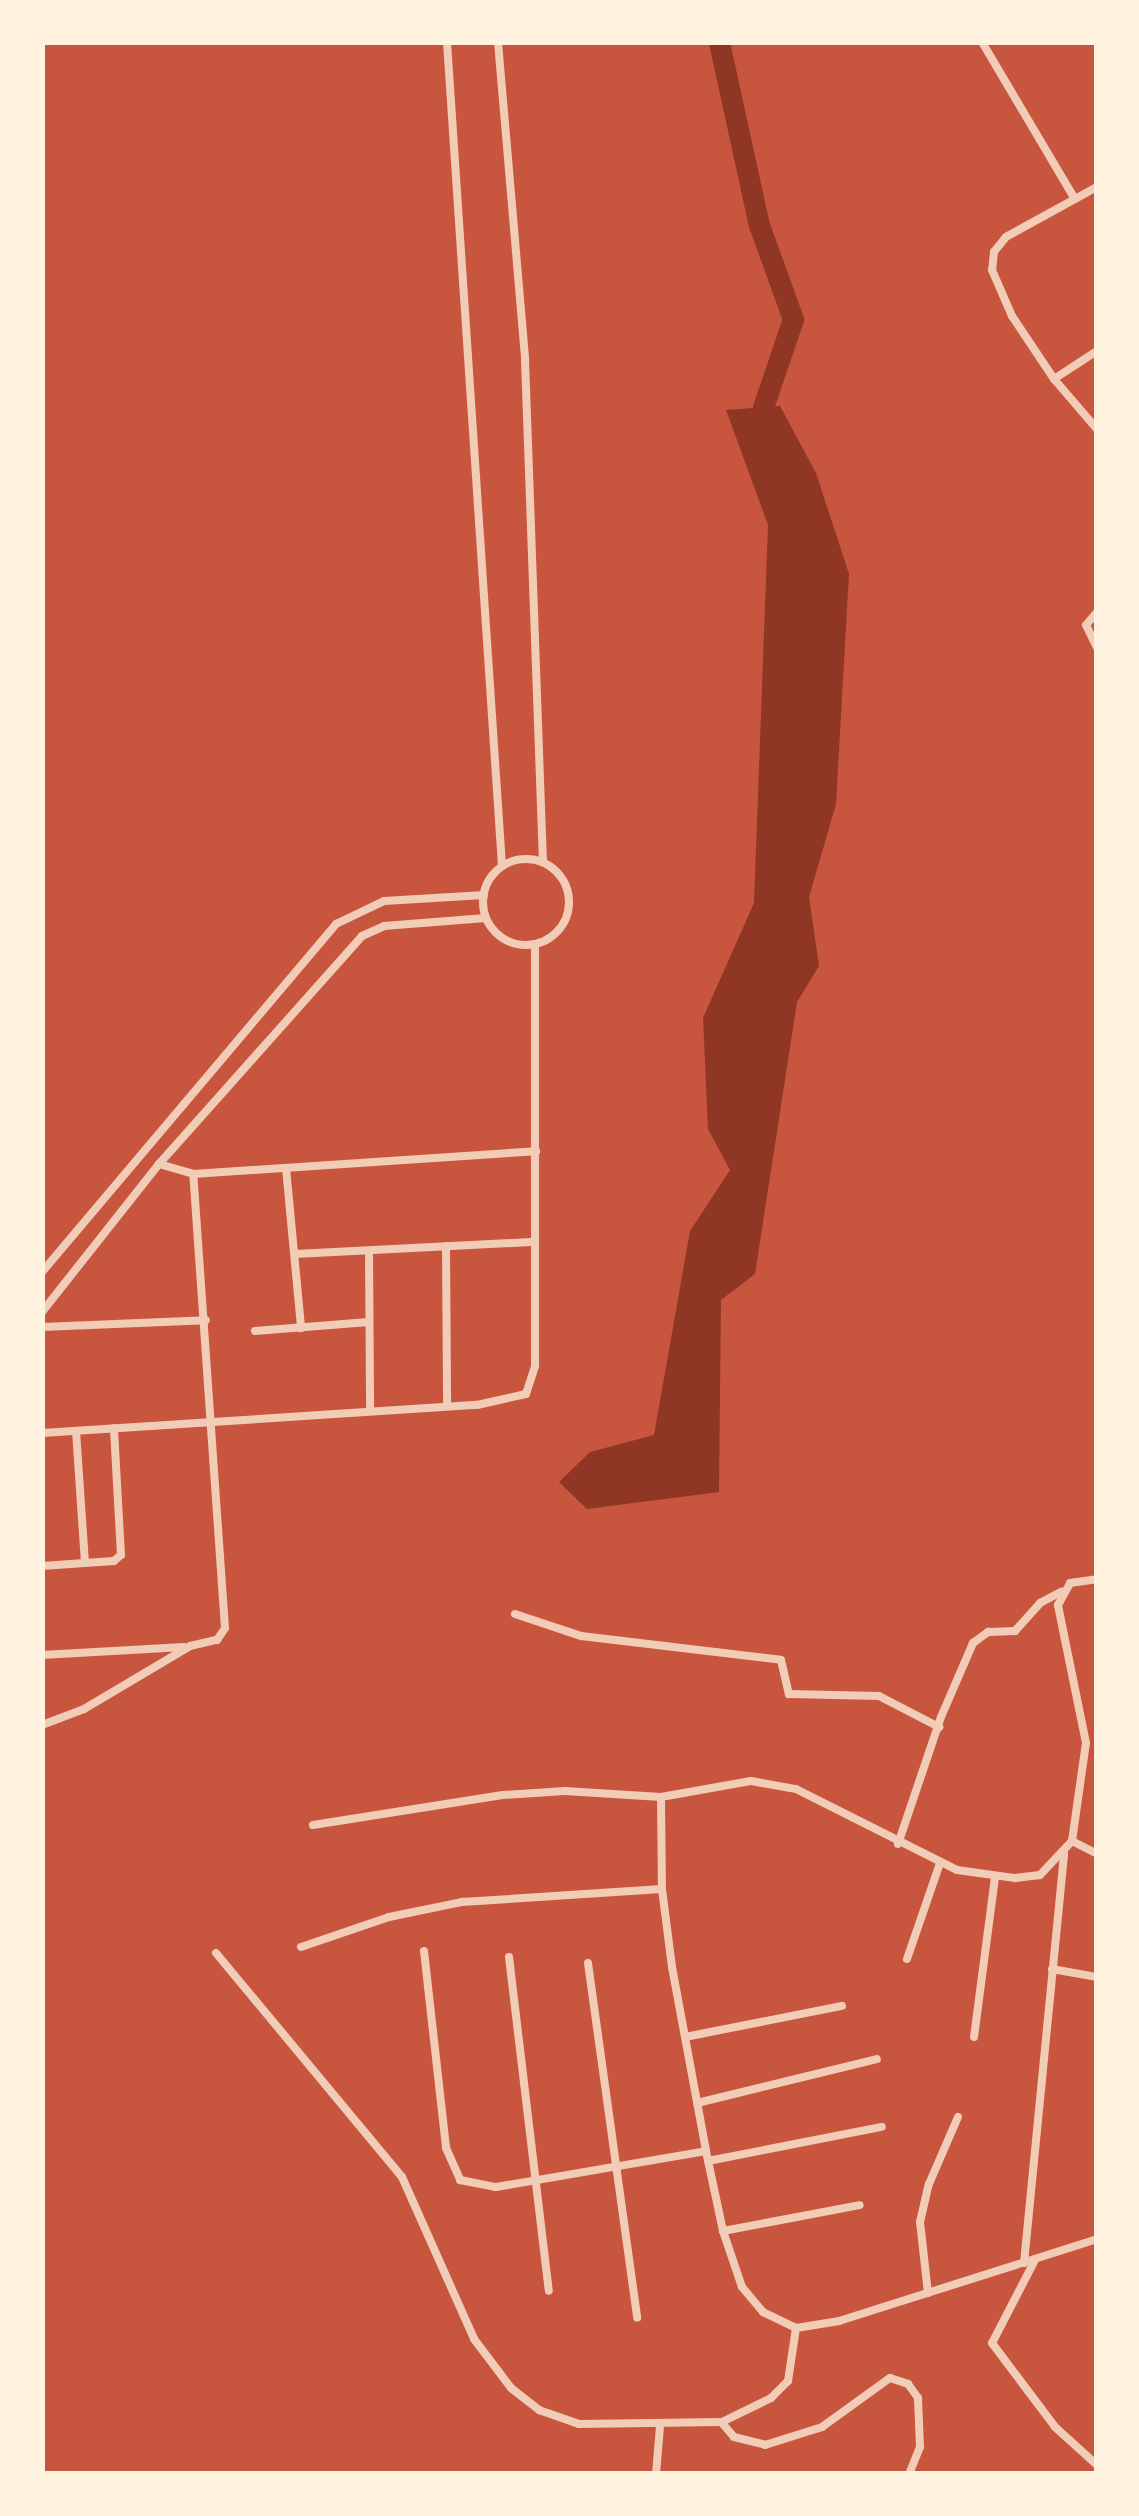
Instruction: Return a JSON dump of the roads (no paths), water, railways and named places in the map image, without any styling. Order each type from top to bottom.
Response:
[{"type":"street","points":[[447,42],[502,866],[484,895],[486,918],[505,940],[535,944],[561,928],[569,898],[565,884],[543,862],[529,859],[502,866]]},
{"type":"street","points":[[498,42],[524,361],[543,862]]},
{"type":"street","points":[[982,42],[1075,199]]},
{"type":"street","points":[[1097,188],[1006,237],[992,261],[1012,316],[1054,380],[1097,429]]},
{"type":"street","points":[[1054,380],[1097,350]]},
{"type":"street","points":[[1097,613],[1086,625],[1097,648]]},
{"type":"street","points":[[42,1272],[336,924],[384,901],[484,895]]},
{"type":"street","points":[[42,1312],[159,1164],[362,935],[384,926],[486,918]]},
{"type":"street","points":[[42,1433],[447,1406],[518,1398],[531,1387],[535,944]]},
{"type":"street","points":[[159,1164],[193,1174],[536,1151]]},
{"type":"street","points":[[286,1168],[301,1328]]},
{"type":"street","points":[[42,1655],[190,1646],[217,1640],[225,1628],[193,1174]]},
{"type":"street","points":[[295,1254],[535,1242]]},
{"type":"street","points":[[446,1246],[447,1406]]},
{"type":"street","points":[[368,1250],[370,1412]]},
{"type":"street","points":[[42,1327],[206,1320]]},
{"type":"street","points":[[255,1331],[368,1322]]},
{"type":"street","points":[[42,1566],[114,1561],[123,1550],[114,1428]]},
{"type":"street","points":[[76,1431],[85,1563]]},
{"type":"street","points":[[898,1844],[939,1727],[977,1639],[988,1632],[1015,1631],[1070,1582],[1097,1579]]},
{"type":"street","points":[[313,1825],[503,1795],[565,1791],[661,1797],[751,1781],[811,1796],[940,1863],[995,1877],[1040,1874],[1072,1841],[1086,1743],[1060,1620],[1062,1591]]},
{"type":"street","points":[[515,1614],[581,1636],[781,1660],[789,1694],[879,1696],[939,1727]]},
{"type":"street","points":[[42,1725],[84,1708],[190,1646]]},
{"type":"street","points":[[661,1797],[662,1889],[707,2156],[723,2230],[742,2287],[763,2312],[796,2328],[839,2321],[1097,2239]]},
{"type":"street","points":[[1072,1841],[1097,1854]]},
{"type":"street","points":[[1064,1854],[1029,2262],[992,2343],[1055,2427],[1097,2465]]},
{"type":"street","points":[[907,1959],[940,1863]]},
{"type":"street","points":[[974,2037],[995,1877]]},
{"type":"street","points":[[301,1947],[389,1916],[462,1902],[662,1889]]},
{"type":"street","points":[[424,1951],[451,2169],[472,2186],[534,2181],[882,2127]]},
{"type":"street","points":[[216,1952],[402,2176],[474,2339],[511,2388],[557,2419],[659,2426],[722,2422],[771,2398],[788,2381],[796,2358],[796,2328]]},
{"type":"street","points":[[509,1957],[549,2291]]},
{"type":"street","points":[[588,1963],[637,2318]]},
{"type":"street","points":[[1052,1969],[1097,1976]]},
{"type":"street","points":[[685,2037],[842,2006]]},
{"type":"street","points":[[697,2103],[877,2059]]},
{"type":"street","points":[[928,2293],[920,2222],[929,2183],[958,2116]]},
{"type":"street","points":[[723,2230],[860,2205]]},
{"type":"street","points":[[722,2422],[734,2437],[765,2445],[821,2427],[890,2378],[908,2384],[918,2398],[920,2447],[909,2474]]},
{"type":"street","points":[[656,2474],[659,2426]]},
{"type":"waterway","points":[[719,42],[759,225],[793,319],[763,407]]}]
